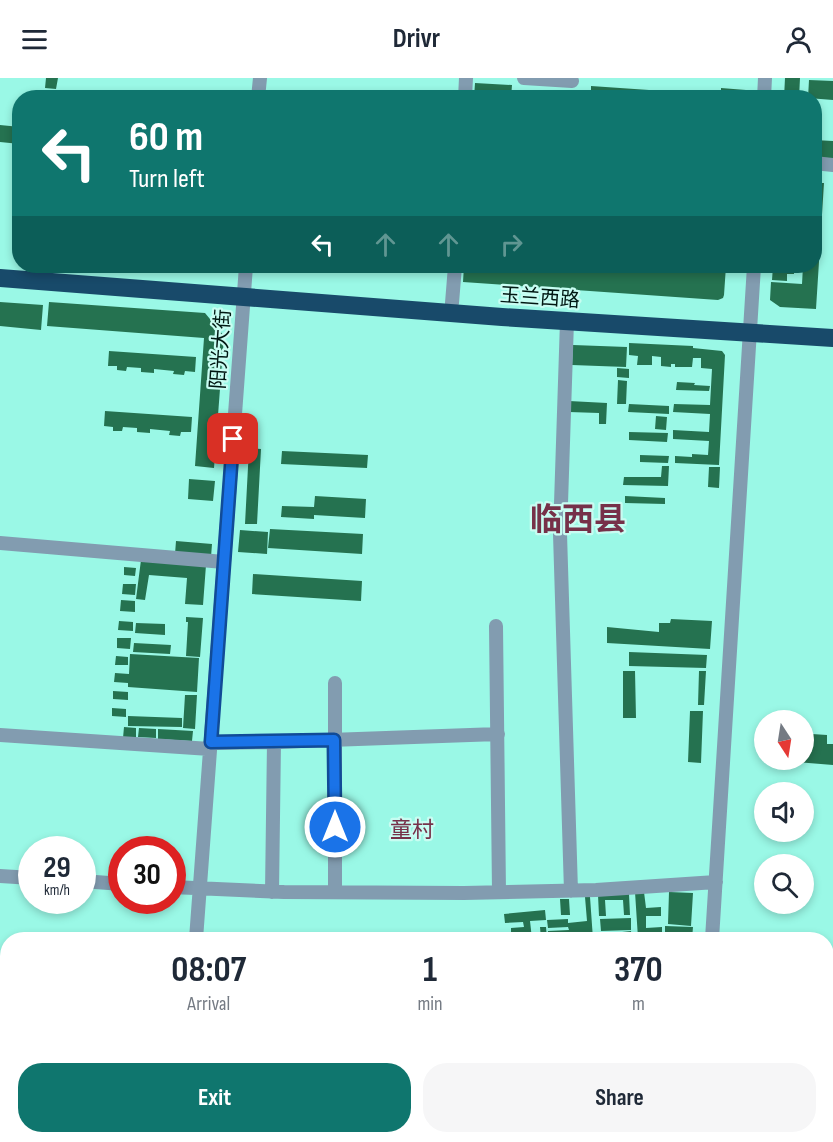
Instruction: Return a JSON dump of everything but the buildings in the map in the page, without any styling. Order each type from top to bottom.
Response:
[{"type":"highway","points":[[59,273],[244,292]]},
{"type":"highway","points":[[0,278],[244,292]]},
{"type":"highway","name":"玉兰西路","points":[[244,292],[452,303],[750,327],[833,338]]},
{"type":"highway","name":"玉兰西路","points":[[244,292],[567,321],[750,327],[833,327]]},
{"type":"street","points":[[524,78],[572,81]]},
{"type":"street","name":"阳光大街","points":[[197,932],[245,273]]},
{"type":"street","points":[[452,303],[454,273]]},
{"type":"street","points":[[712,932],[754,273]]},
{"type":"street","points":[[567,321],[560,534],[570,891]]},
{"type":"street","points":[[0,543],[224,562]]},
{"type":"street","points":[[496,626],[499,892]]},
{"type":"street","points":[[335,683],[335,892]]},
{"type":"street","points":[[0,735],[211,746],[498,734]]},
{"type":"street","points":[[272,892],[274,742]]},
{"type":"street","points":[[0,876],[18,877]]},
{"type":"street","points":[[186,888],[272,892],[499,892],[596,890],[716,882]]},
{"type":"district","name":"临西县","points":[[578,519]]},
{"type":"district","name":"童村","points":[[412,829]]},
{"type":"route","points":[[233,439],[211,742],[334,740],[335,827]]}]
